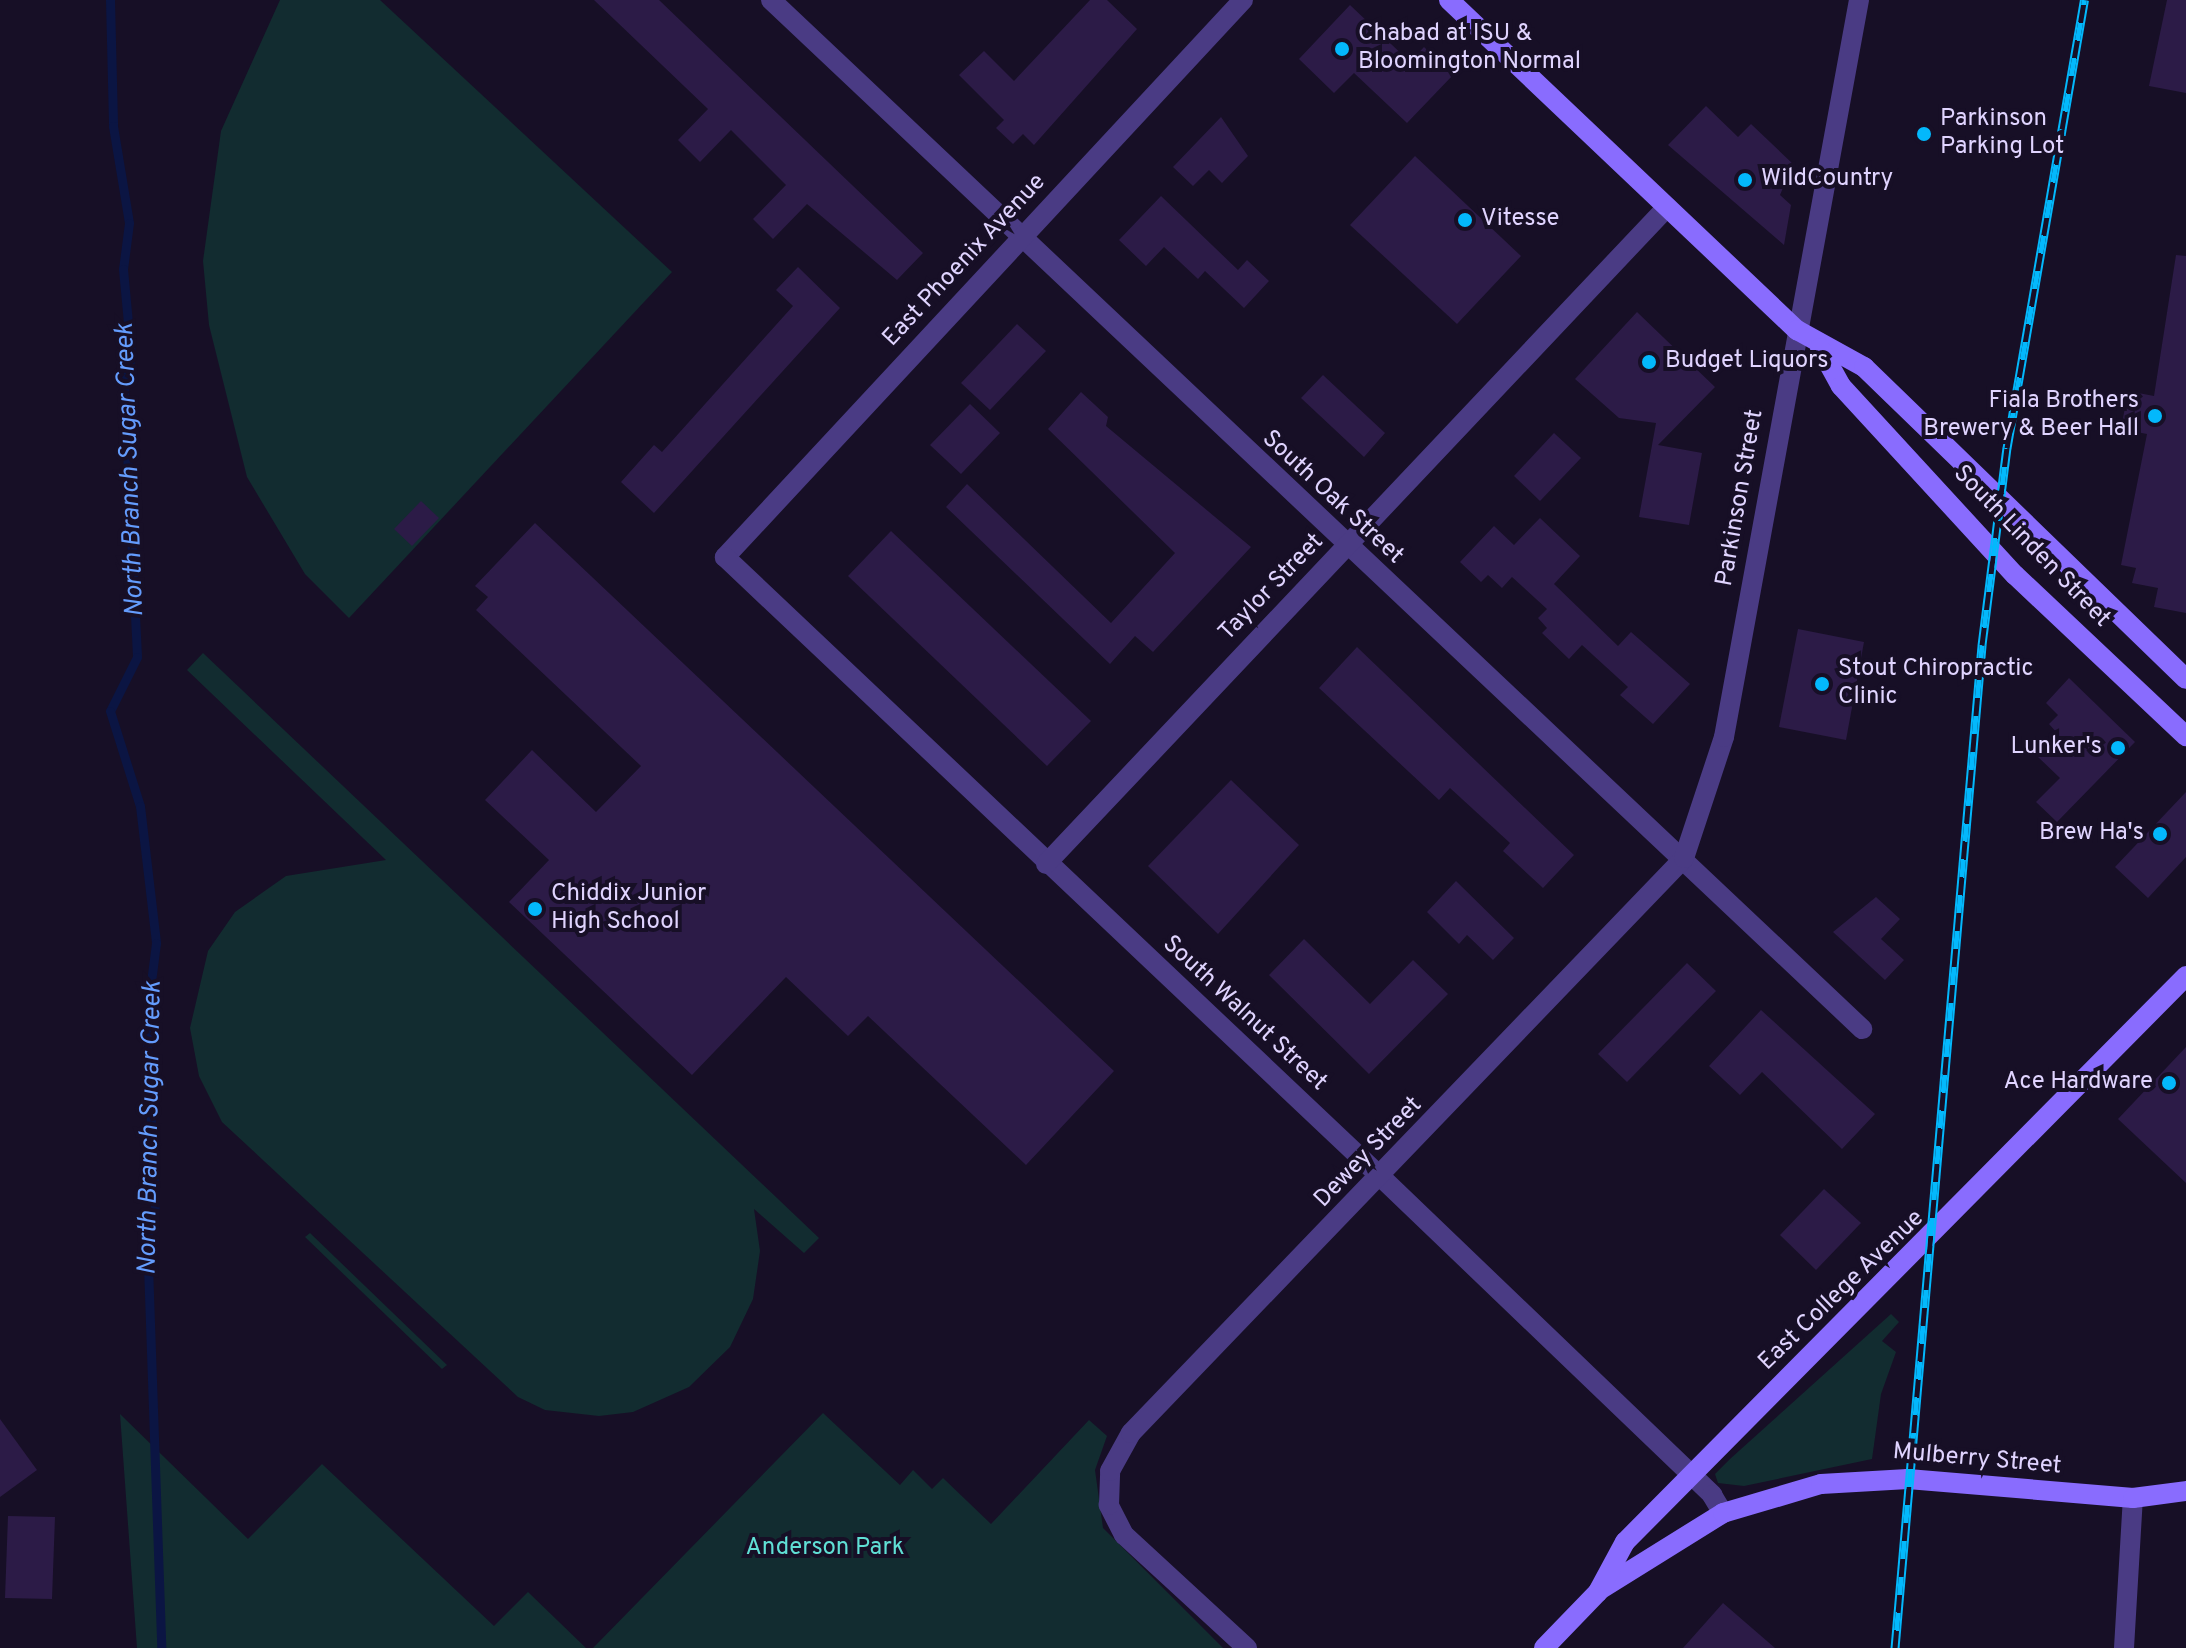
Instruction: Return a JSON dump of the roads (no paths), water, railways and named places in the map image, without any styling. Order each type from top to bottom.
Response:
[{"type":"main road","name":"South Linden Street","points":[[1449,0],[1797,330],[1820,348],[1864,367],[2186,679]]},
{"type":"main road","name":"South Linden Street","points":[[1820,348],[1841,386],[2015,575],[2186,736]]},
{"type":"main road","points":[[2152,646],[2186,658]]},
{"type":"main road","name":"East College Avenue","points":[[1544,1648],[1598,1592],[1625,1542],[1690,1474],[1973,1199],[2186,976]]},
{"type":"main road","name":"Mulberry Street","points":[[1598,1592],[1723,1513],[1821,1484],[1876,1478],[2133,1498],[2186,1491]]},
{"type":"street","name":"South Oak Street","points":[[771,0],[1347,548],[1684,858],[1862,1029]]},
{"type":"street","name":"East Phoenix Avenue","points":[[725,557],[1243,0]]},
{"type":"street","name":"Parkinson Street","points":[[1684,858],[1724,737],[1859,0]]},
{"type":"street","name":"Taylor Street","points":[[1046,864],[1667,207]]},
{"type":"street","name":"South Walnut Street","points":[[725,557],[1046,864],[1382,1178],[1690,1474],[1723,1513]]},
{"type":"street","name":"Dewey Street","points":[[1247,1648],[1124,1535],[1107,1490],[1131,1433],[1382,1178],[1684,858]]},
{"type":"street","points":[[2124,1648],[2133,1498]]},
{"type":"waterway","name":"North Branch Sugar Creek","points":[[110,0],[113,126],[129,223],[123,269],[131,356],[124,390],[137,657],[110,711],[140,806],[156,943],[146,1021],[155,1206],[147,1237],[161,1648]]},
{"type":"railway","points":[[1895,1648],[1982,645],[2007,448],[2084,0]]},
{"type":"place","name":"Chabad at ISU & Bloomington Normal","points":[[1342,49]]},
{"type":"place","name":"Parkinson Parking Lot","points":[[1924,134]]},
{"type":"place","name":"WildCountry","points":[[1745,180]]},
{"type":"place","name":"Vitesse","points":[[1465,220]]},
{"type":"place","name":"Budget Liquors","points":[[1649,362]]},
{"type":"place","name":"Fiala Brothers Brewery & Beer Hall","points":[[2155,416]]},
{"type":"place","name":"Stout Chiropractic Clinic","points":[[1822,684]]},
{"type":"place","name":"Lunker's","points":[[2118,748]]},
{"type":"place","name":"Brew Ha's","points":[[2160,834]]},
{"type":"place","name":"Chiddix Junior High School","points":[[535,909]]},
{"type":"place","name":"Ace Hardware","points":[[2169,1083]]},
{"type":"park label","name":"Anderson Park","points":[[825,1549]]}]
